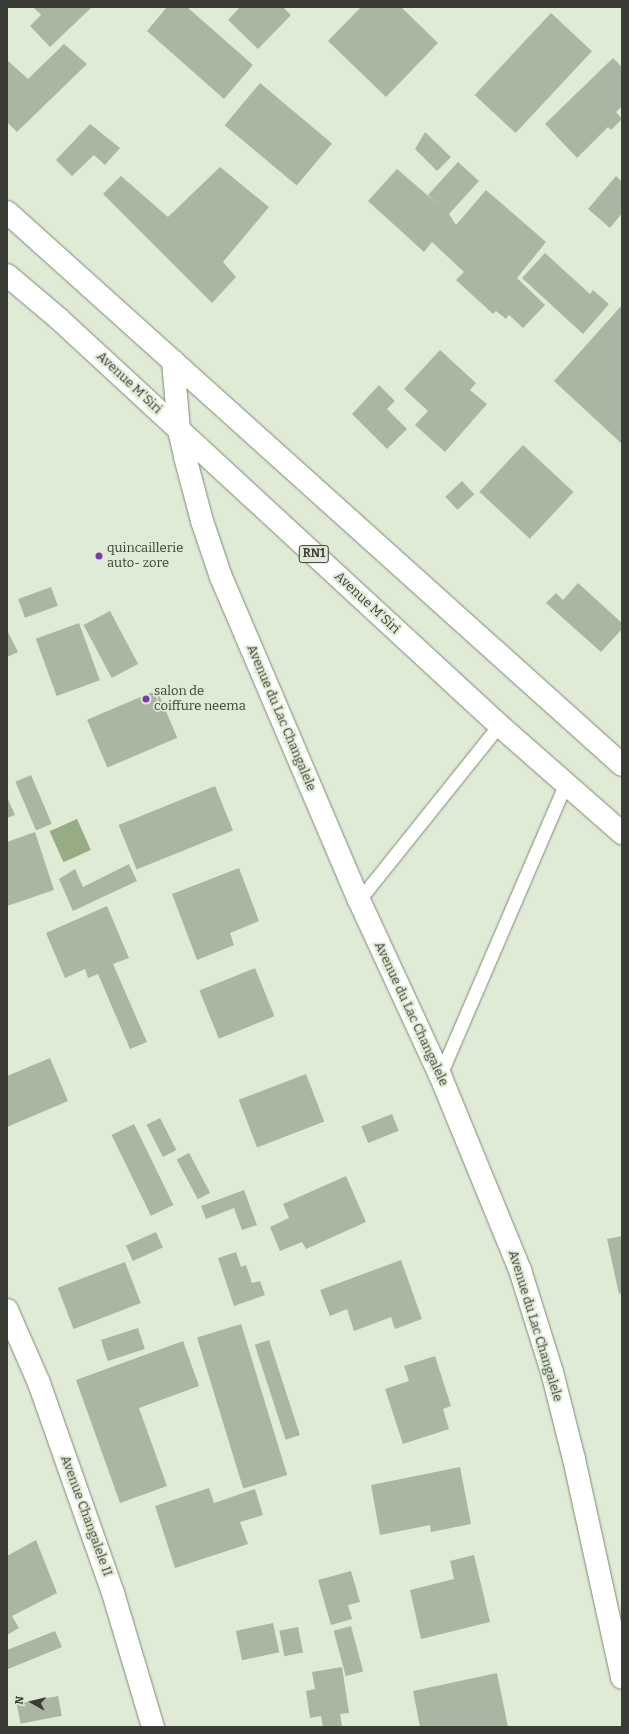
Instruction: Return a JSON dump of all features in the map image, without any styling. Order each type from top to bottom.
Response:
[{"type":"main road","points":[[7,212],[622,765]]},
{"type":"main road","name":"Avenue M'Siri","points":[[7,275],[59,319],[499,725],[566,782],[622,833]]},
{"type":"main road","name":"Avenue du Lac Changalele","points":[[173,361],[179,430],[193,491],[221,577],[359,900],[440,1075],[520,1270],[552,1372],[574,1459],[622,1678]]},
{"type":"main road","name":"Avenue Changalele II","points":[[7,1310],[39,1383],[114,1593],[153,1727]]},
{"type":"lane","points":[[359,900],[499,725]]},
{"type":"lane","points":[[440,1075],[566,782]]},
{"type":"shaded area","points":[[77,819],[91,850],[63,862],[50,831]]},
{"type":"building","points":[[33,7],[92,7],[50,47],[30,26],[41,15]]},
{"type":"building","points":[[167,7],[187,7],[253,65],[224,99],[147,31]]},
{"type":"building","points":[[240,7],[283,7],[291,15],[258,49],[228,20]]},
{"type":"building","points":[[361,7],[401,7],[438,43],[386,97],[328,41]]},
{"type":"building","points":[[551,13],[592,51],[516,133],[475,95]]},
{"type":"building","points":[[64,44],[87,64],[17,132],[7,122],[7,60],[28,79]]},
{"type":"building","points":[[613,58],[622,67],[622,106],[616,112],[622,119],[611,130],[608,127],[577,158],[545,124]]},
{"type":"building","points":[[260,83],[332,143],[297,186],[225,125]]},
{"type":"building","points":[[90,124],[120,148],[105,165],[94,155],[72,176],[56,160]]},
{"type":"building","points":[[425,132],[451,157],[437,171],[415,149]]},
{"type":"building","points":[[458,162],[479,181],[449,214],[456,225],[486,190],[546,242],[517,278],[545,305],[523,328],[509,315],[506,319],[496,311],[493,314],[456,280],[464,272],[432,242],[424,252],[368,201],[397,169],[440,206],[428,195]]},
{"type":"building","points":[[220,167],[269,207],[223,262],[236,277],[212,303],[103,194],[121,176],[168,217]]},
{"type":"building","points":[[616,176],[622,182],[622,213],[610,228],[588,209]]},
{"type":"building","points":[[545,253],[590,294],[593,290],[609,304],[583,334],[522,278]]},
{"type":"building","points":[[622,305],[622,444],[554,381]]},
{"type":"building","points":[[440,350],[476,383],[470,390],[487,404],[445,452],[415,425],[428,411],[404,389]]},
{"type":"building","points":[[379,385],[395,401],[387,409],[407,429],[387,449],[352,414]]},
{"type":"building","points":[[523,445],[573,492],[530,539],[479,492]]},
{"type":"building","points":[[462,481],[474,494],[457,510],[445,497]]},
{"type":"building","points":[[578,583],[622,623],[622,629],[601,652],[546,603],[556,593],[563,600]]},
{"type":"building","points":[[51,587],[58,606],[25,618],[18,599]]},
{"type":"building","points":[[110,611],[138,664],[112,678],[84,625]]},
{"type":"building","points":[[79,623],[100,680],[57,696],[36,639]]},
{"type":"building","points":[[7,630],[18,652],[7,657]]},
{"type":"building","points":[[157,690],[177,738],[107,768],[87,720]]},
{"type":"building","points":[[31,775],[52,824],[36,830],[15,782]]},
{"type":"building","points":[[215,786],[233,831],[137,869],[119,825]]},
{"type":"building","points":[[7,797],[15,815],[7,818]]},
{"type":"building","points":[[35,832],[54,890],[7,906],[7,842]]},
{"type":"building","points":[[129,864],[137,881],[73,911],[59,879],[75,869],[83,887]]},
{"type":"building","points":[[239,868],[259,921],[230,933],[234,945],[197,960],[172,894]]},
{"type":"building","points":[[107,906],[129,958],[113,964],[147,1042],[130,1049],[98,974],[88,978],[85,969],[65,978],[46,933]]},
{"type":"building","points":[[255,968],[274,1016],[219,1039],[199,990]]},
{"type":"building","points":[[50,1058],[68,1101],[7,1127],[7,1076]]},
{"type":"building","points":[[306,1074],[324,1122],[257,1147],[239,1100]]},
{"type":"building","points":[[392,1114],[399,1131],[368,1143],[361,1126]]},
{"type":"building","points":[[160,1118],[176,1150],[163,1157],[147,1125]]},
{"type":"building","points":[[134,1124],[173,1205],[151,1216],[112,1135]]},
{"type":"building","points":[[189,1153],[210,1193],[198,1199],[177,1160]]},
{"type":"building","points":[[346,1176],[366,1222],[306,1249],[302,1242],[280,1251],[270,1227],[289,1218],[283,1204]]},
{"type":"building","points":[[244,1190],[257,1225],[242,1230],[234,1208],[206,1219],[201,1206]]},
{"type":"building","points":[[156,1232],[163,1248],[133,1261],[126,1245]]},
{"type":"building","points":[[622,1236],[622,1293],[619,1294],[607,1239]]},
{"type":"building","points":[[236,1252],[241,1267],[246,1265],[252,1283],[260,1281],[265,1295],[234,1306],[218,1258]]},
{"type":"building","points":[[401,1260],[422,1319],[395,1329],[391,1317],[354,1331],[347,1309],[330,1316],[320,1290]]},
{"type":"building","points":[[125,1262],[141,1303],[74,1329],[58,1288]]},
{"type":"building","points":[[241,1324],[287,1475],[243,1489],[197,1337]]},
{"type":"building","points":[[138,1328],[145,1349],[108,1361],[101,1340]]},
{"type":"building","points":[[269,1340],[300,1435],[286,1440],[255,1345]]},
{"type":"building","points":[[183,1341],[199,1386],[139,1408],[167,1486],[120,1503],[76,1380]]},
{"type":"building","points":[[435,1356],[451,1406],[443,1409],[449,1429],[403,1444],[385,1389],[409,1381],[404,1366]]},
{"type":"building","points":[[460,1467],[471,1524],[431,1532],[430,1525],[380,1535],[371,1485]]},
{"type":"building","points":[[209,1488],[214,1503],[255,1489],[263,1515],[240,1522],[248,1544],[175,1568],[155,1506]]},
{"type":"building","points":[[36,1540],[57,1593],[12,1616],[19,1628],[7,1635],[7,1556]]},
{"type":"building","points":[[474,1555],[490,1622],[421,1639],[410,1590],[454,1579],[450,1561]]},
{"type":"building","points":[[351,1571],[360,1602],[348,1605],[352,1619],[331,1625],[318,1580]]},
{"type":"building","points":[[273,1623],[279,1652],[242,1660],[236,1631]]},
{"type":"building","points":[[351,1626],[363,1671],[346,1676],[334,1631]]},
{"type":"building","points":[[298,1627],[303,1653],[284,1656],[279,1631]]},
{"type":"building","points":[[55,1631],[62,1647],[8,1669],[7,1650]]},
{"type":"building","points":[[342,1667],[349,1713],[340,1714],[342,1726],[323,1727],[321,1716],[310,1718],[306,1691],[315,1689],[312,1672]]},
{"type":"building","points":[[497,1673],[508,1727],[420,1727],[413,1691]]},
{"type":"building","points":[[58,1696],[62,1716],[21,1724],[17,1704]]},
{"type":"place","name":"quincaillerie auto- zore","points":[[99,556]]},
{"type":"place","name":"salon de coiffure neema","points":[[146,699]]}]
